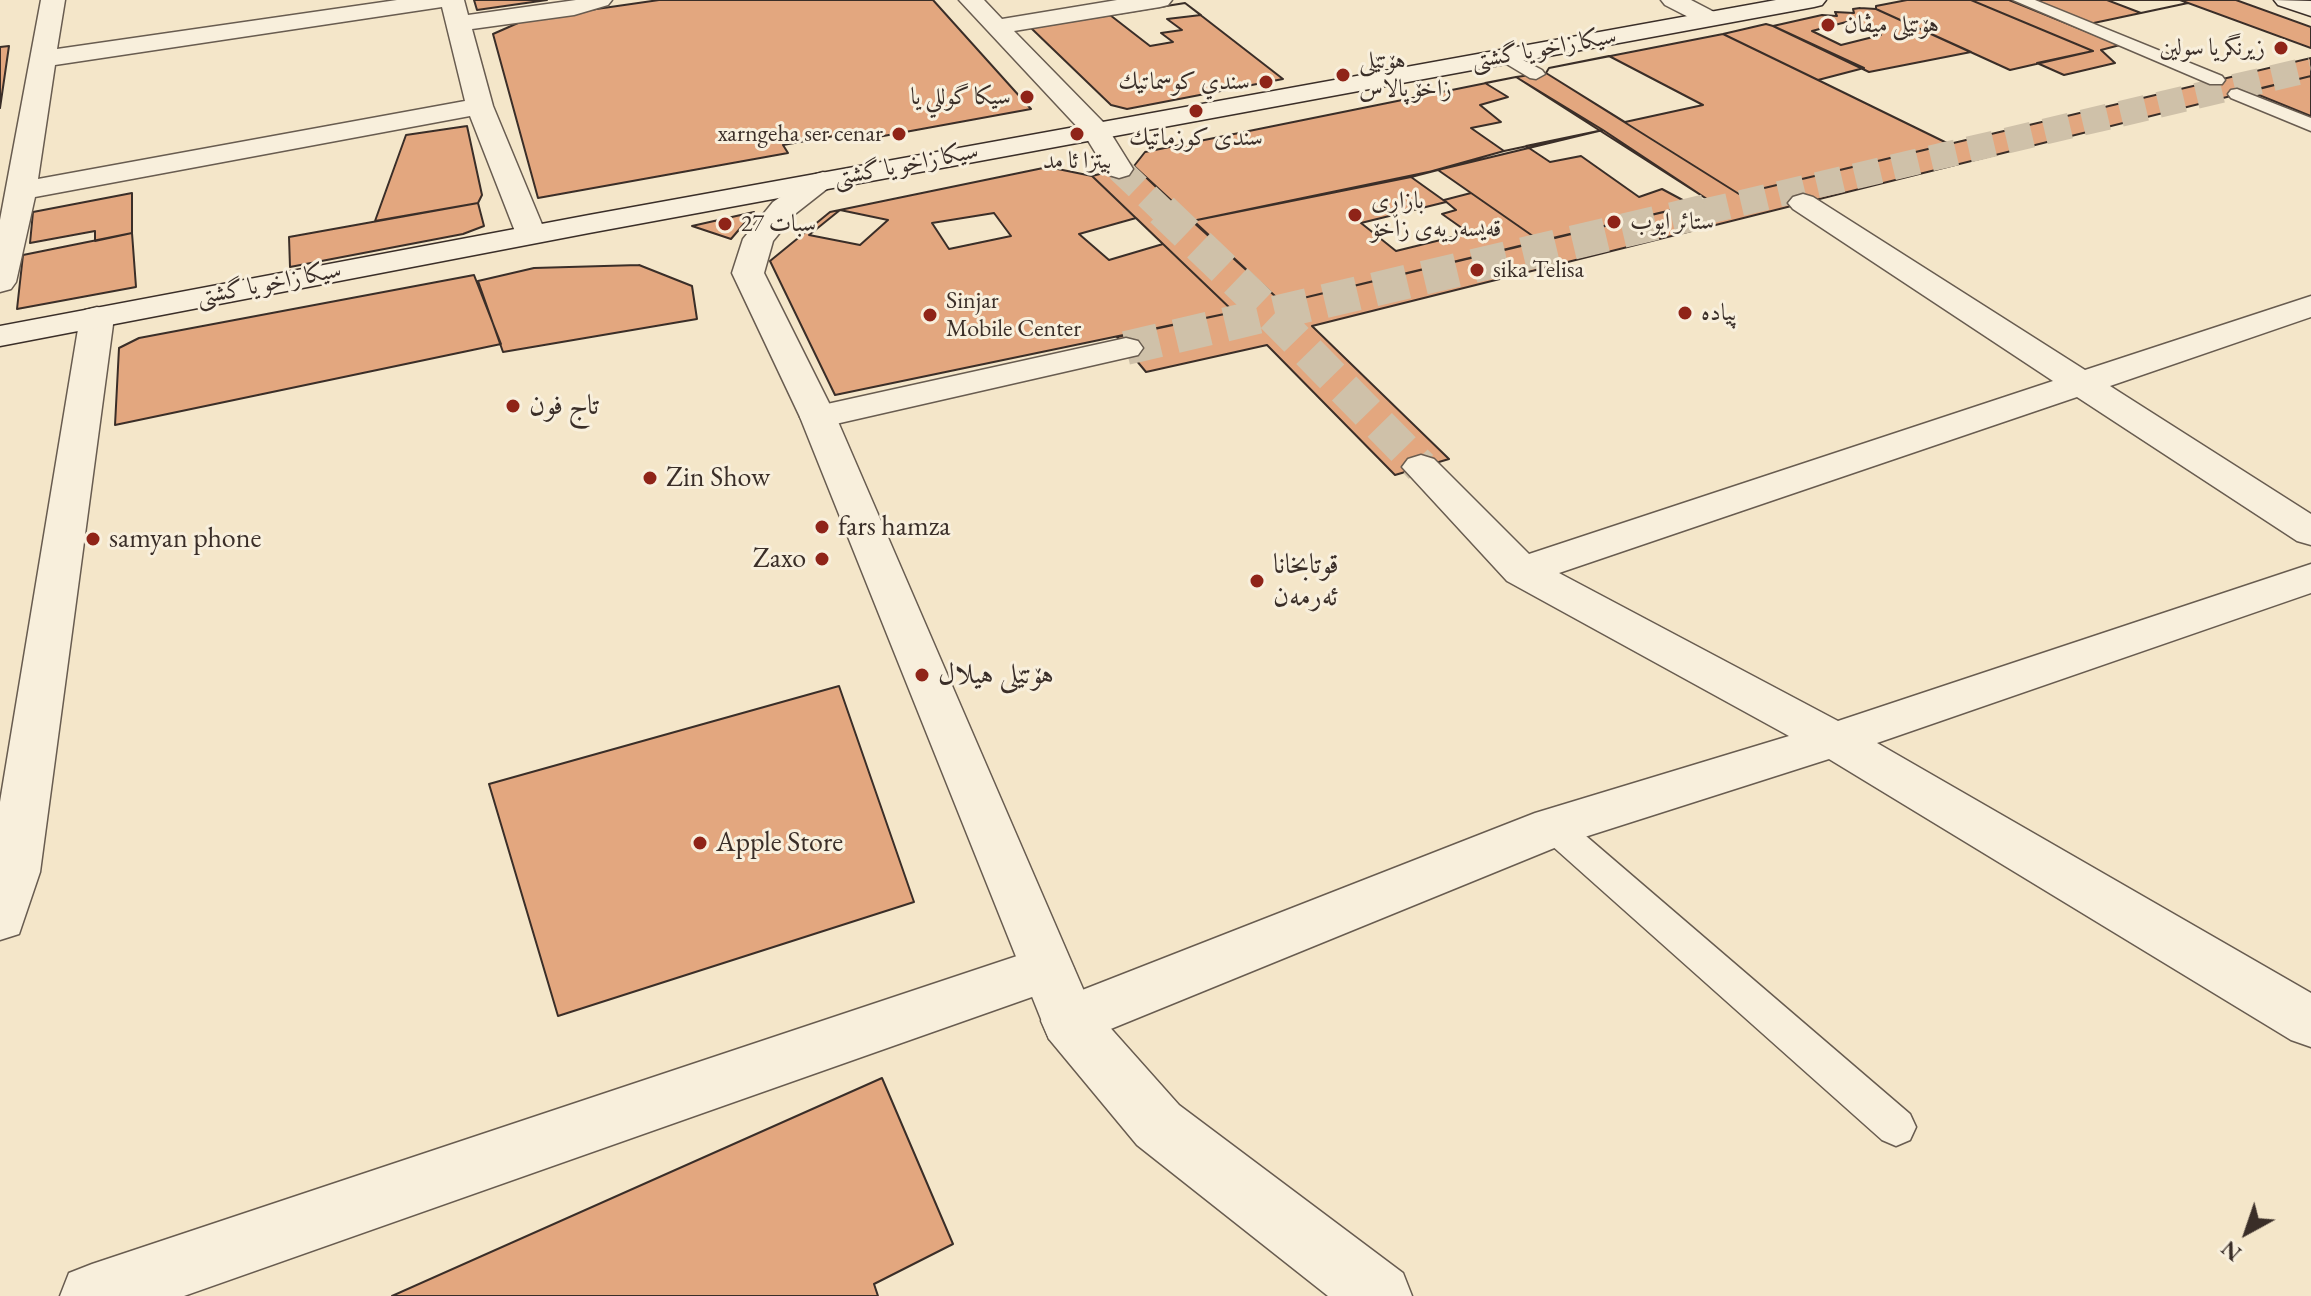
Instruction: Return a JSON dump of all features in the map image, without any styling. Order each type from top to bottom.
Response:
[{"type":"street","points":[[0,282],[22,191],[53,0]]},
{"type":"street","points":[[42,59],[452,8],[574,8],[600,0]]},
{"type":"street","points":[[971,0],[1095,130],[1119,169]]},
{"type":"street","points":[[996,27],[1160,0]]},
{"type":"street","points":[[1673,0],[1710,19]]},
{"type":"street","name":"سیکا زاخو یا گشتى","points":[[0,336],[531,234],[1814,0]]},
{"type":"street","points":[[2286,0],[2311,9]]},
{"type":"street","points":[[452,8],[480,106],[531,234]]},
{"type":"street","points":[[22,191],[480,106]]},
{"type":"street","points":[[823,181],[784,208],[758,239],[748,273],[818,417],[1069,1021],[1158,1125],[1380,1296]]},
{"type":"street","points":[[1803,203],[2311,532]]},
{"type":"street","points":[[1522,571],[2311,306]]},
{"type":"street","points":[[5,888],[97,317]]},
{"type":"street","points":[[818,417],[1126,348]]},
{"type":"street","points":[[1421,467],[1522,571],[1834,740],[2311,1022]]},
{"type":"street","points":[[1069,1021],[1553,827],[1834,740],[2311,578]]},
{"type":"street","points":[[92,1296],[1047,969]]},
{"type":"lane","points":[[2021,0],[2216,80]]},
{"type":"lane","points":[[1506,56],[1536,74]]},
{"type":"lane","points":[[2237,94],[2311,125]]},
{"type":"lane","points":[[1553,827],[1896,1127]]},
{"type":"building","points":[[474,0],[547,0],[477,10]]},
{"type":"building","points":[[659,0],[933,0],[1031,109],[856,141],[851,133],[783,145],[788,153],[538,198],[493,34],[527,19]]},
{"type":"building","points":[[1907,0],[1971,0],[2093,51],[2010,70],[1876,9],[1876,6]]},
{"type":"building","points":[[1971,0],[2009,0],[2120,45],[2101,50],[2115,63],[2064,75],[2037,63],[2093,51]]},
{"type":"building","points":[[2030,0],[2180,0],[2188,3],[2089,24]]},
{"type":"building","points":[[2107,0],[2180,0],[2188,3],[2141,13]]},
{"type":"building","points":[[2180,0],[2236,0],[2311,27],[2311,48]]},
{"type":"building","points":[[1185,3],[1283,79],[1127,109],[1111,105],[1031,28]]},
{"type":"building","points":[[1185,3],[1201,15],[1167,19],[1182,30],[1161,33],[1173,42],[1150,46],[1110,15]]},
{"type":"building","points":[[1853,9],[1876,9],[1971,52],[1869,72],[1773,26],[1822,15],[1837,16],[1835,12],[1854,13]]},
{"type":"building","points":[[1850,21],[1881,35],[1841,45],[1812,31]]},
{"type":"building","points":[[1766,24],[1864,68],[1818,80],[1723,34]]},
{"type":"building","points":[[1723,34],[1949,144],[1739,194],[1546,73],[1549,68]]},
{"type":"building","points":[[9,46],[0,108],[0,47]]},
{"type":"building","points":[[1609,56],[1703,105],[1625,122],[1546,73],[1549,68]]},
{"type":"building","name":"sika Telisa","points":[[2311,58],[2311,76],[1312,326],[1449,459],[1395,475],[1267,345],[1146,372],[1117,337],[1234,312],[1092,176],[1119,169],[1134,166],[1275,296],[1299,299],[1710,201],[1516,77],[1546,73],[1739,194]]},
{"type":"building","points":[[2311,76],[2311,116],[2249,91]]},
{"type":"building","points":[[1516,77],[1603,130],[1504,151],[1411,177],[1192,221],[1134,166],[1145,152]]},
{"type":"building","points":[[1516,77],[1603,130],[1504,151],[1471,128],[1501,122],[1480,105],[1508,97],[1485,83]]},
{"type":"building","points":[[467,126],[482,195],[478,203],[375,221],[406,135]]},
{"type":"building","points":[[1603,130],[1710,201],[1540,241],[1438,170]]},
{"type":"building","points":[[1603,130],[1710,201],[1692,205],[1662,189],[1639,197],[1581,156],[1550,162],[1526,146]]},
{"type":"building","points":[[1048,167],[1092,176],[1234,312],[835,395],[770,261],[830,212]]},
{"type":"building","points":[[1438,170],[1540,241],[1299,299],[1275,296],[1192,221]]},
{"type":"building","points":[[1438,170],[1471,193],[1444,200],[1456,210],[1442,214],[1469,233],[1396,251],[1361,223],[1446,202],[1411,177]]},
{"type":"building","points":[[132,193],[132,233],[95,241],[95,231],[30,243],[33,212]]},
{"type":"building","points":[[478,203],[484,226],[463,234],[290,267],[289,237]]},
{"type":"building","points":[[840,210],[888,220],[860,245],[809,235]]},
{"type":"building","points":[[754,212],[731,239],[692,226]]},
{"type":"building","points":[[994,213],[1011,236],[949,249],[932,223]]},
{"type":"building","points":[[1136,218],[1163,244],[1109,260],[1079,234]]},
{"type":"building","points":[[132,233],[136,287],[17,309],[23,255]]},
{"type":"building","points":[[639,265],[692,286],[697,319],[503,352],[478,281],[534,268]]},
{"type":"building","points":[[474,275],[501,344],[115,425],[119,348],[139,338]]},
{"type":"building","name":"Apple Store","points":[[839,686],[914,902],[558,1016],[489,784]]},
{"type":"building","points":[[882,1078],[953,1244],[874,1284],[878,1296],[392,1296]]},
{"type":"tunnel","points":[[1703,212],[2311,69]]},
{"type":"tunnel","points":[[1119,169],[1164,212]]},
{"type":"tunnel","points":[[1162,210],[1271,314]]},
{"type":"tunnel","points":[[1271,314],[1711,210]]},
{"type":"tunnel","points":[[1126,348],[1271,314]]},
{"type":"tunnel","points":[[1271,314],[1421,467]]},
{"type":"place","name":"هۆتێلی میڤان","points":[[1828,25]]},
{"type":"place","name":"زيرنگريا سولين","points":[[2281,48]]},
{"type":"place","name":"هۆتێلی زاخۆ پالاس","points":[[1343,75]]},
{"type":"place","name":"سندي کوسماتیك","points":[[1266,82]]},
{"type":"place","name":"سيكا گوللي يا","points":[[1027,97]]},
{"type":"place","name":"سندی کوزماتیك","points":[[1196,111]]},
{"type":"place","name":"xarngeha ser cenar","points":[[899,134]]},
{"type":"place","name":"بيتزا ئا مد","points":[[1077,134]]},
{"type":"place","name":"بازاڕی قەیسەریەی زاخۆ","points":[[1355,215]]},
{"type":"place","name":"ستائر ايوب","points":[[1614,222]]},
{"type":"place","name":"27 سبات","points":[[725,224]]},
{"type":"place","name":"sika Telisa","points":[[1477,270]]},
{"type":"place","name":"پیادە","points":[[1685,313]]},
{"type":"place","name":"Sinjar Mobile Center","points":[[930,315]]},
{"type":"place","name":"تاج فون","points":[[513,406]]},
{"type":"place","name":"Zin Show","points":[[650,478]]},
{"type":"place","name":"fars hamza","points":[[822,527]]},
{"type":"place","name":"samyan phone","points":[[93,539]]},
{"type":"place","name":"Zaxo","points":[[822,559]]},
{"type":"place","name":"قوتابخانا ئه‌رمه‌ن","points":[[1257,581]]},
{"type":"place","name":"هۆتێلی هیلال","points":[[922,675]]},
{"type":"place","name":"Apple Store","points":[[700,843]]}]
